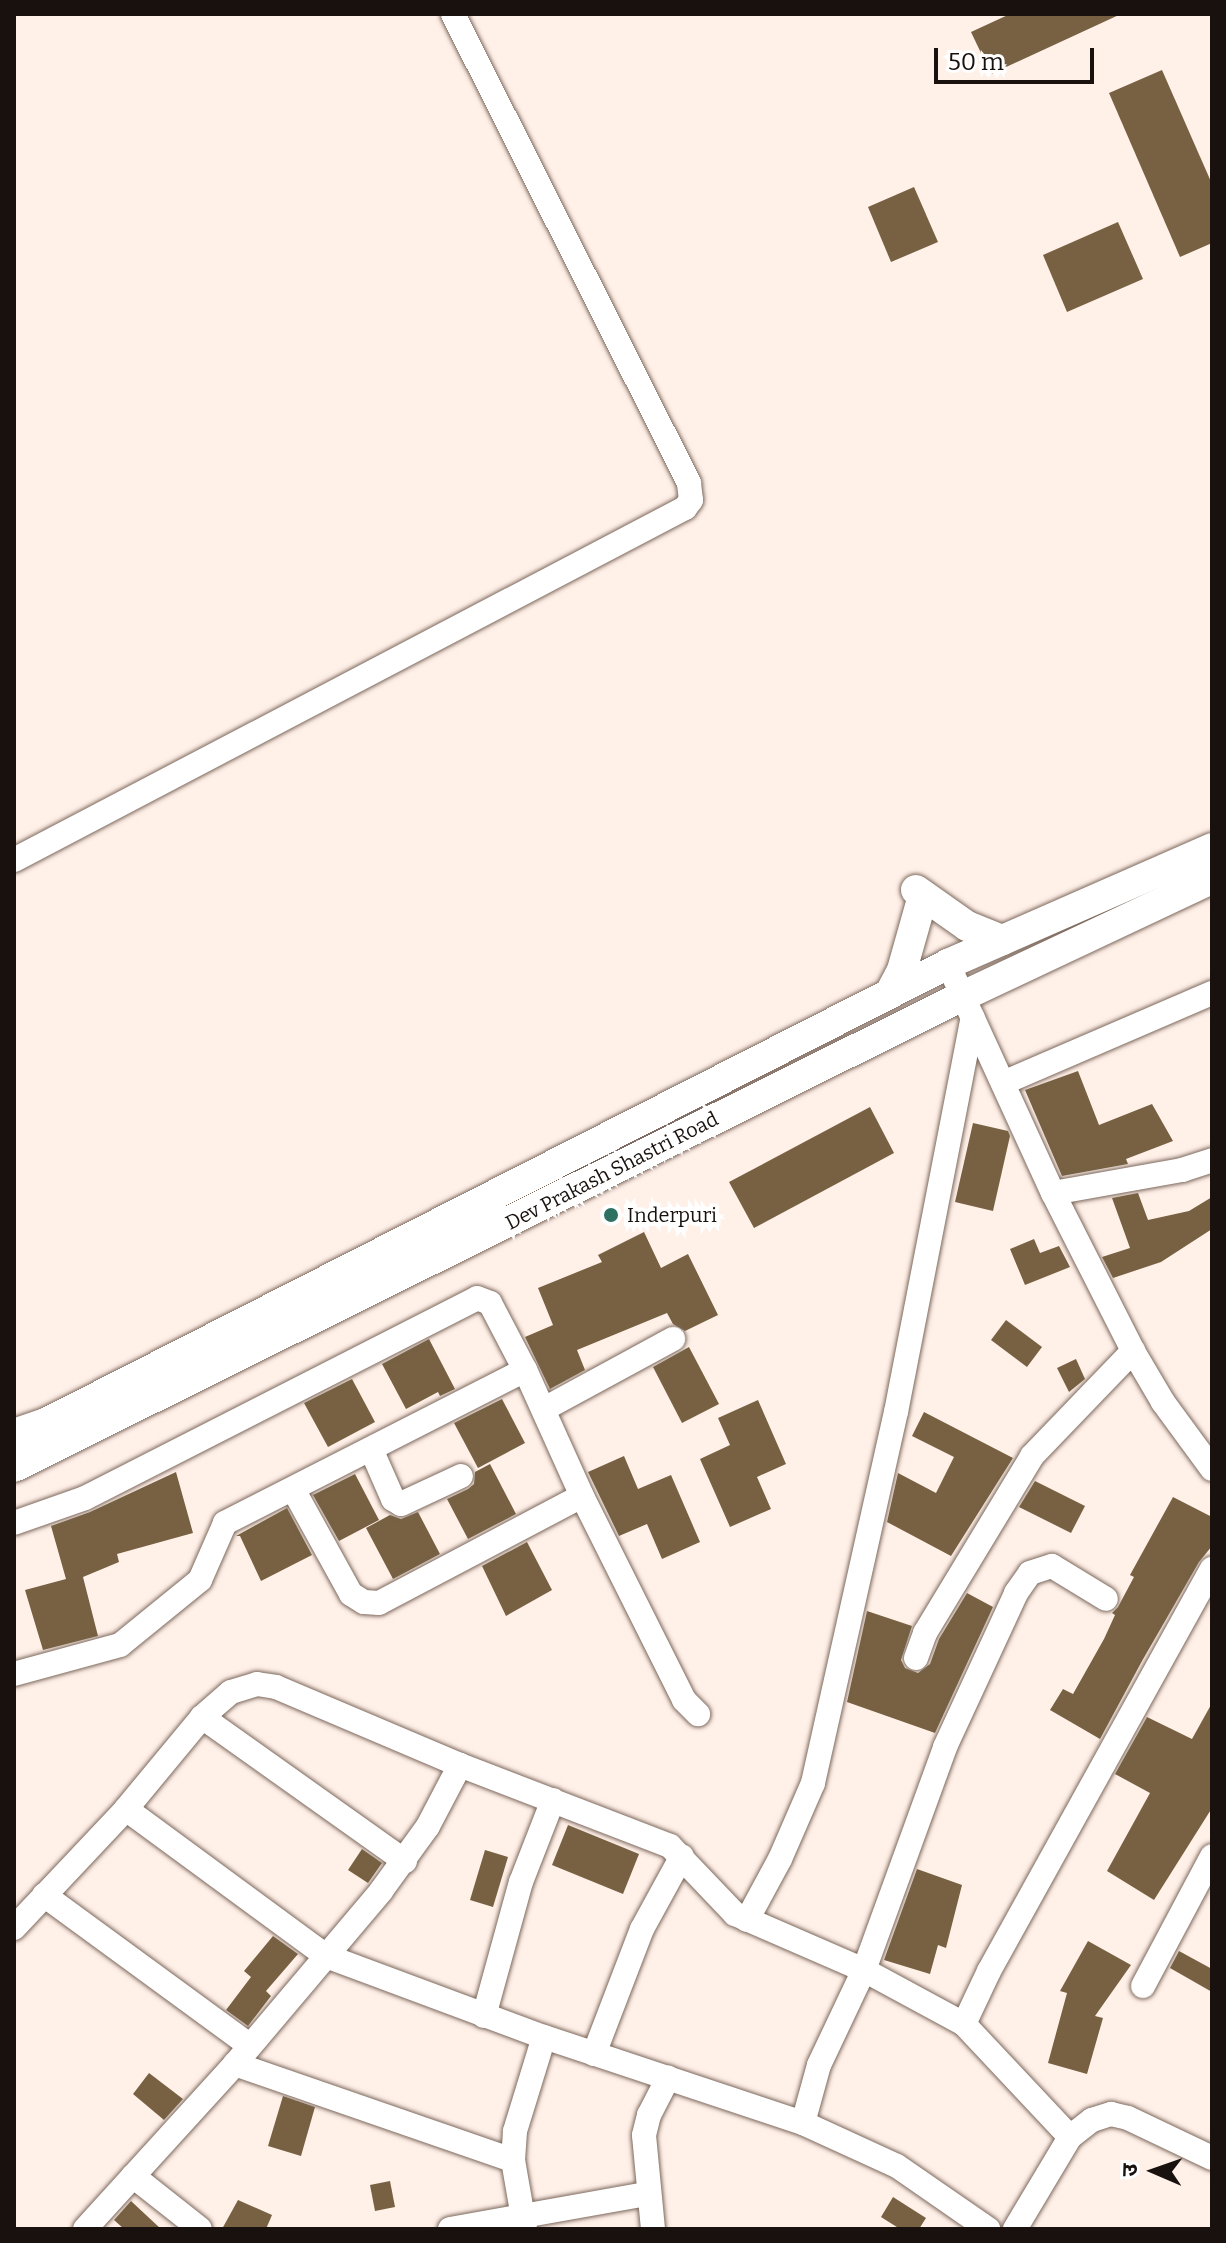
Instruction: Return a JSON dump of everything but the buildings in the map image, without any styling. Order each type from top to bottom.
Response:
[{"type":"street","points":[[14,860],[671,516],[685,508],[691,500],[689,483],[453,14]]},
{"type":"street","name":"Dev Prakash Shastri Road","points":[[14,1434],[48,1422],[948,964],[1212,848]]},
{"type":"street","name":"Dev Prakash Shastri Road","points":[[14,1467],[968,1007],[1212,879]]},
{"type":"street","points":[[890,993],[902,970],[918,896],[967,926],[1002,940]]},
{"type":"street","points":[[948,964],[1053,1193],[1133,1351],[1163,1402],[1212,1469]]},
{"type":"street","points":[[1003,1083],[1212,993]]},
{"type":"street","points":[[747,1920],[780,1859],[813,1783],[896,1412],[968,1007]]},
{"type":"street","points":[[1053,1193],[1182,1170],[1212,1160]]},
{"type":"street","points":[[14,1523],[85,1498],[477,1298],[490,1303],[684,1700],[698,1714]]},
{"type":"street","points":[[544,1409],[673,1339]]},
{"type":"street","points":[[916,1658],[925,1633],[1032,1456],[1133,1351]]},
{"type":"street","points":[[14,1674],[128,1640],[200,1580],[225,1523],[525,1370]]},
{"type":"street","points":[[371,1449],[393,1499],[401,1504],[461,1476]]},
{"type":"street","points":[[293,1489],[351,1594],[371,1603],[379,1603],[582,1496]]},
{"type":"street","points":[[803,2123],[819,2065],[864,1970],[945,1747],[1016,1593],[1030,1573],[1052,1566],[1106,1599]]},
{"type":"street","points":[[964,2024],[989,1971],[1212,1569]]},
{"type":"street","points":[[14,1928],[126,1809],[202,1717],[231,1692],[245,1686],[276,1687],[460,1765],[670,1846],[724,1904],[747,1920],[864,1970],[964,2024],[1070,2137]]},
{"type":"street","points":[[202,1717],[405,1861]]},
{"type":"street","points":[[85,2229],[242,2055],[405,1861],[460,1765]]},
{"type":"street","points":[[484,2016],[521,1882],[553,1800]]},
{"type":"street","points":[[126,1809],[326,1956],[484,2016],[803,2123],[897,2166],[988,2229]]},
{"type":"street","points":[[594,2054],[642,1929],[682,1856]]},
{"type":"street","points":[[1143,1986],[1212,1856]]},
{"type":"street","points":[[44,1895],[242,2055],[513,2160]]},
{"type":"street","points":[[524,2222],[513,2160],[515,2131],[544,2037]]},
{"type":"street","points":[[653,2229],[647,2194],[644,2135],[649,2115],[668,2078]]},
{"type":"street","points":[[1015,2229],[1070,2137],[1080,2126],[1111,2114],[1128,2118],[1212,2158]]},
{"type":"street","points":[[133,2176],[200,2229]]},
{"type":"street","points":[[450,2229],[524,2222],[647,2194]]},
{"type":"place","name":"Inderpuri","points":[[611,1215]]}]
